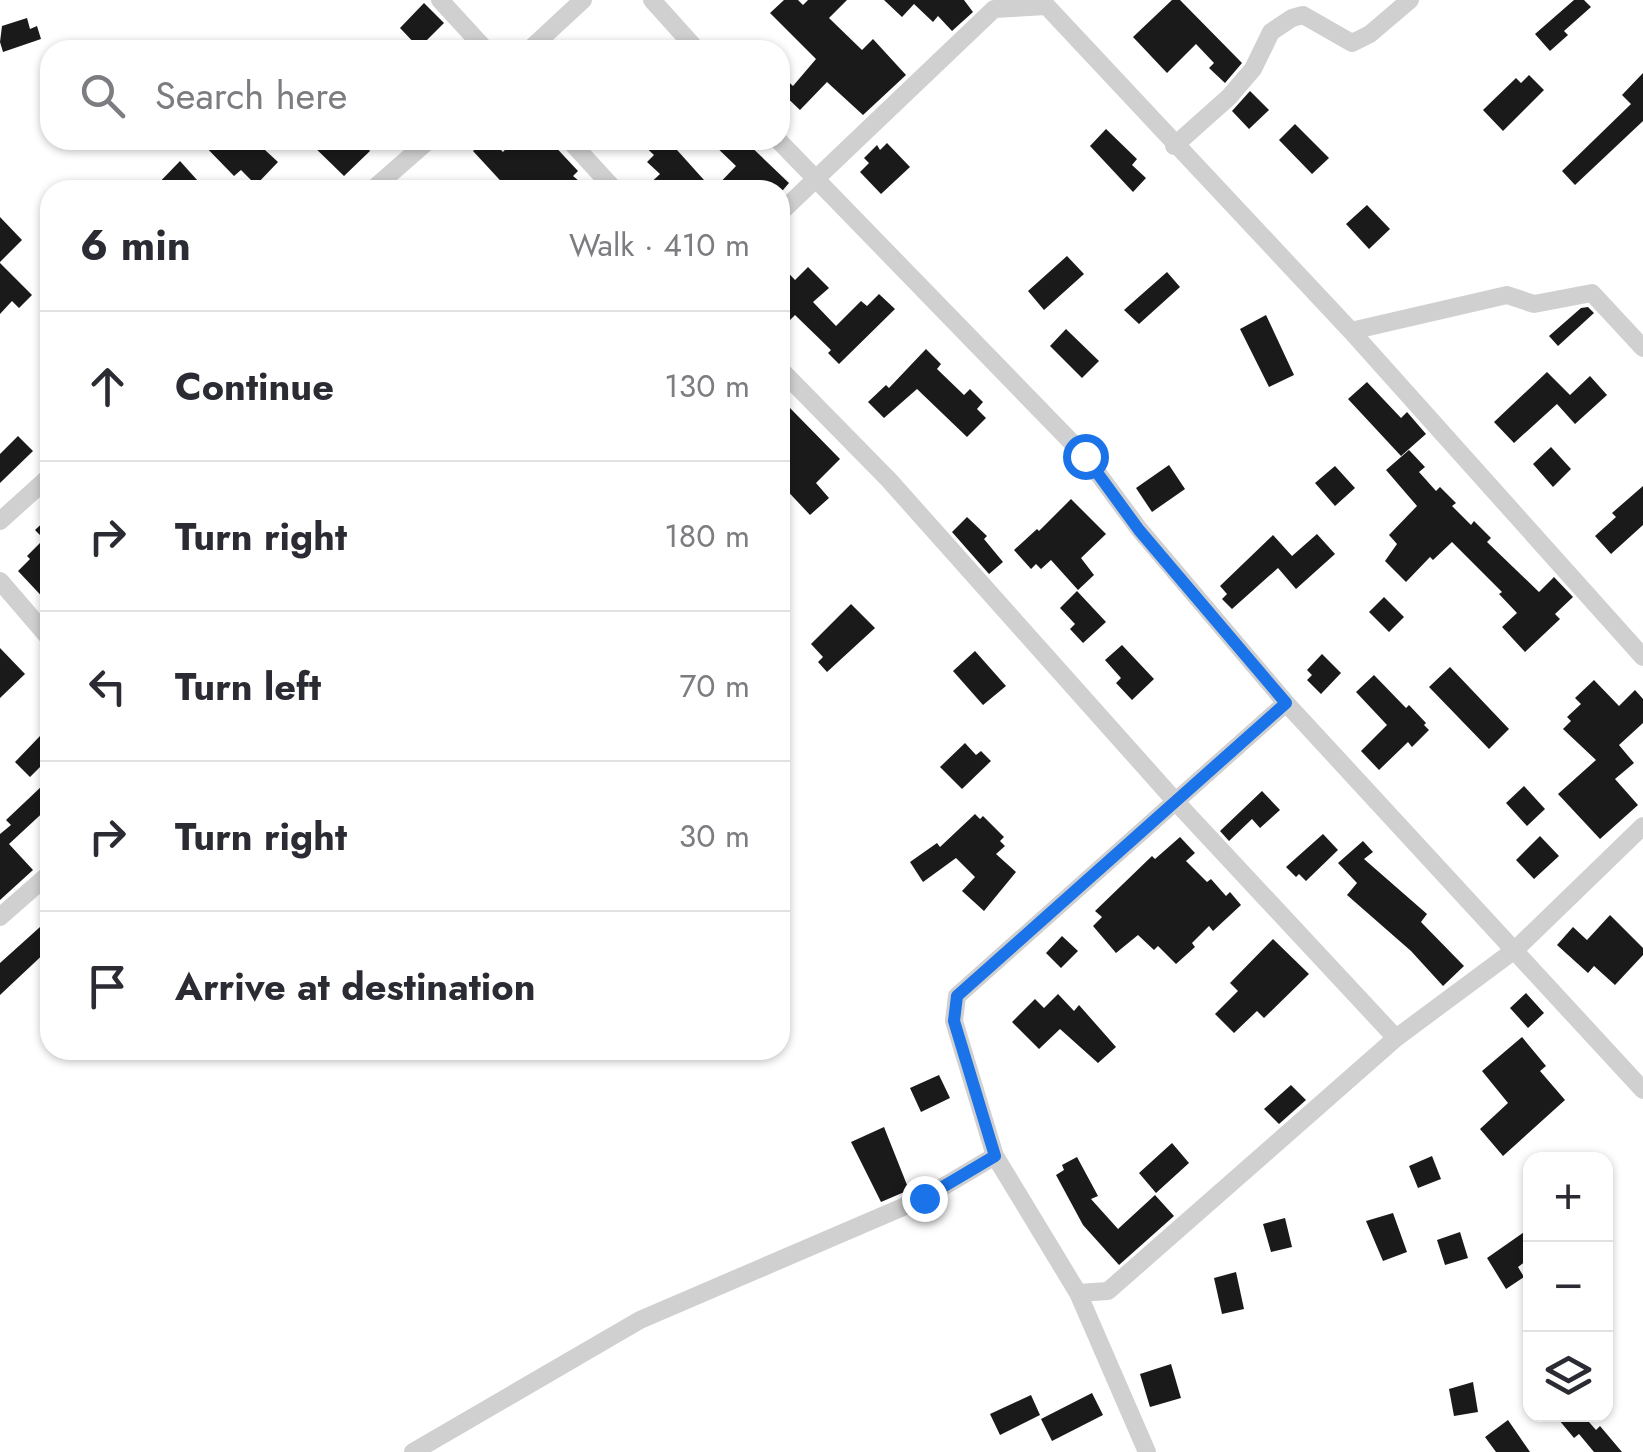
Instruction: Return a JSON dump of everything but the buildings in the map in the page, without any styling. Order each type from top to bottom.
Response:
[{"type":"street","points":[[440,0],[477,40]]},
{"type":"street","points":[[540,40],[583,0]]},
{"type":"street","points":[[652,0],[688,40]]},
{"type":"street","points":[[1174,146],[1229,97],[1253,68],[1271,32],[1280,24],[1303,15],[1352,43],[1370,34],[1410,0]]},
{"type":"street","points":[[790,204],[994,9],[1044,3],[1350,331],[1643,658]]},
{"type":"street","points":[[383,180],[417,150]]},
{"type":"street","points":[[578,150],[605,180]]},
{"type":"street","points":[[787,150],[1085,456],[1139,530],[1286,703],[1643,1090]]},
{"type":"street","points":[[1350,331],[1506,295],[1534,304],[1592,293],[1643,348]]},
{"type":"street","points":[[790,380],[888,480],[1177,803],[1396,1038]]},
{"type":"street","points":[[0,521],[40,485]]},
{"type":"street","points":[[0,581],[40,628]]},
{"type":"street","points":[[1148,1452],[1078,1293],[995,1156],[954,1021],[957,996],[1286,703]]},
{"type":"street","points":[[1078,1293],[1108,1292],[1396,1038],[1516,949],[1643,826]]},
{"type":"street","points":[[0,918],[40,882]]},
{"type":"street","points":[[413,1452],[640,1320],[924,1198],[995,1156]]},
{"type":"route","points":[[924,1198],[995,1156],[954,1021],[957,996],[1286,703],[1139,530],[1085,456]]}]
